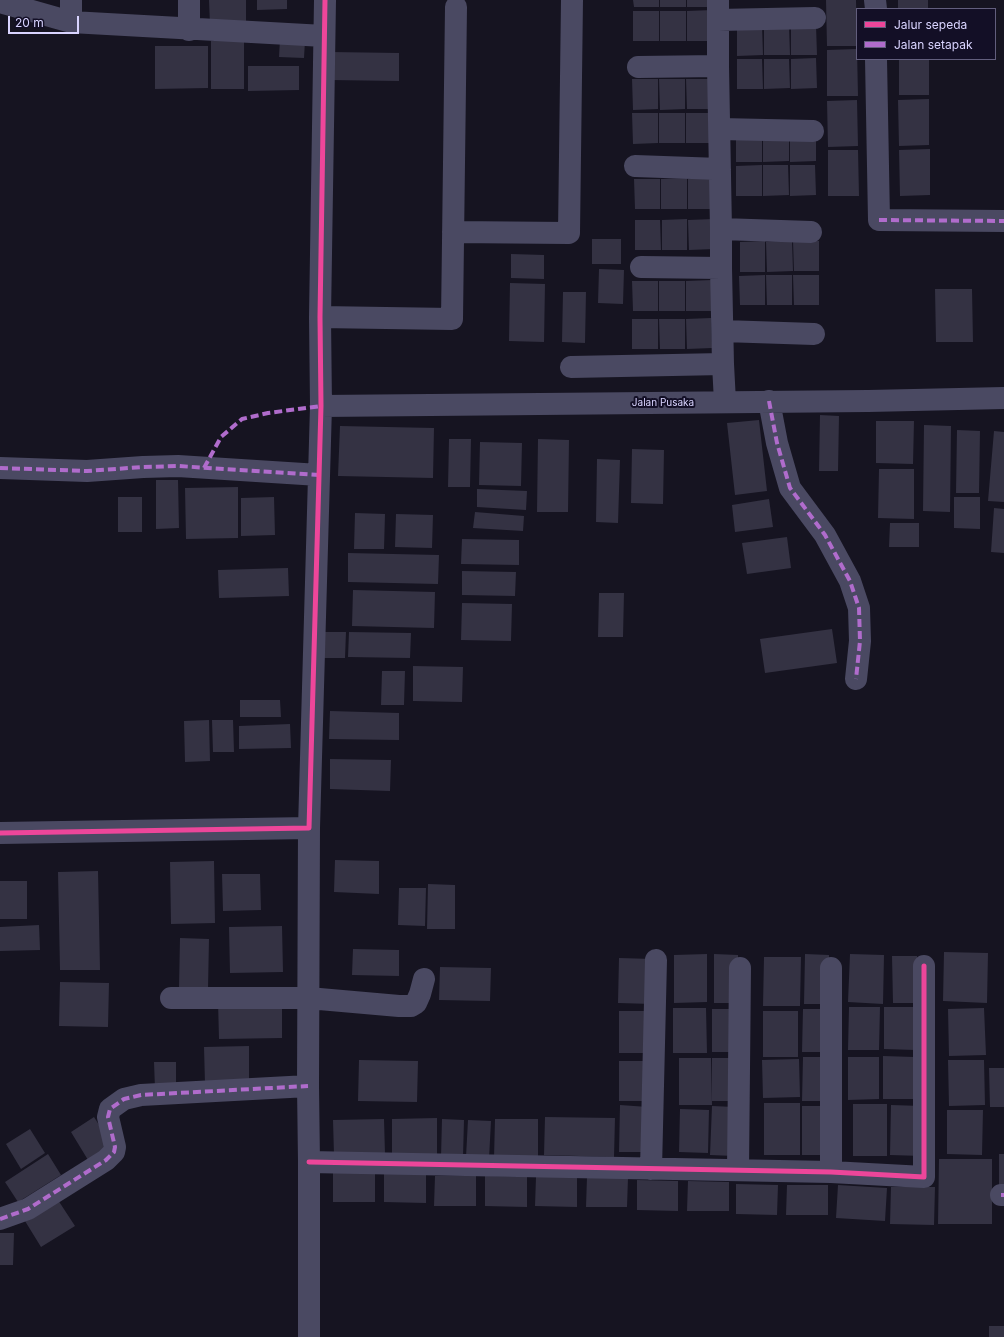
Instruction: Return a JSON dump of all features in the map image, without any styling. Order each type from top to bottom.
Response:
[{"type":"street","points":[[71,0],[71,22]]},
{"type":"street","points":[[189,0],[189,30]]},
{"type":"street","points":[[309,1337],[309,828],[321,406],[320,317],[325,0]]},
{"type":"street","points":[[453,232],[569,233],[572,0]]},
{"type":"street","points":[[0,2],[71,22],[189,30],[324,36]]},
{"type":"street","points":[[320,317],[452,319],[456,7]]},
{"type":"street","points":[[725,402],[721,268],[718,10],[815,18]]},
{"type":"street","points":[[876,60],[879,220],[1004,221]]},
{"type":"street","points":[[638,67],[718,66]]},
{"type":"street","points":[[720,129],[813,131]]},
{"type":"street","points":[[635,166],[720,169]]},
{"type":"street","points":[[721,229],[811,232]]},
{"type":"street","points":[[641,267],[721,268]]},
{"type":"street","points":[[723,331],[814,334]]},
{"type":"street","points":[[571,367],[723,364]]},
{"type":"street","name":"Jalan Pusaka","points":[[321,406],[868,401],[1004,398]]},
{"type":"street","points":[[769,401],[777,443],[790,488],[825,535],[850,581],[859,608],[860,641],[856,679]]},
{"type":"street","points":[[0,468],[87,471],[178,466],[319,475]]},
{"type":"street","points":[[0,833],[309,828]]},
{"type":"street","points":[[652,1169],[656,960]]},
{"type":"street","points":[[309,1162],[831,1172],[924,1176],[924,966]]},
{"type":"street","points":[[738,1170],[740,968]]},
{"type":"street","points":[[831,968],[831,1172]]},
{"type":"street","points":[[171,998],[308,998],[411,1006],[416,1003],[418,999],[424,979]]},
{"type":"street","points":[[0,1219],[28,1209],[106,1160],[114,1152],[115,1147],[108,1117],[110,1109],[124,1099],[141,1095],[308,1086]]},
{"type":"building","points":[[209,0],[246,0],[246,25],[210,25]]},
{"type":"building","points":[[257,0],[287,0],[287,9],[257,10]]},
{"type":"building","points":[[633,0],[659,0],[659,7],[634,7]]},
{"type":"building","points":[[660,0],[686,0],[686,7],[660,7]]},
{"type":"building","points":[[687,0],[713,0],[713,7],[687,7]]},
{"type":"building","points":[[826,0],[856,0],[856,46],[827,46]]},
{"type":"building","points":[[898,0],[928,0],[928,8],[898,8]]},
{"type":"building","points":[[713,10],[713,41],[687,41],[687,11]]},
{"type":"building","points":[[633,11],[659,11],[659,41],[633,41]]},
{"type":"building","points":[[660,11],[686,11],[686,41],[660,41]]},
{"type":"building","points":[[737,25],[762,25],[763,55],[737,56]]},
{"type":"building","points":[[764,25],[789,25],[790,55],[764,55]]},
{"type":"building","points":[[791,25],[816,25],[817,55],[791,55]]},
{"type":"building","points":[[280,39],[305,41],[304,58],[279,57]]},
{"type":"building","points":[[211,41],[244,41],[244,89],[211,89]]},
{"type":"building","points":[[155,46],[208,46],[208,88],[155,89]]},
{"type":"building","points":[[856,49],[858,96],[827,96],[827,50]]},
{"type":"building","points":[[331,52],[399,53],[399,81],[330,80]]},
{"type":"building","points":[[816,58],[817,88],[791,89],[791,59]]},
{"type":"building","points":[[737,59],[762,59],[763,89],[737,89]]},
{"type":"building","points":[[764,59],[789,59],[790,88],[764,89]]},
{"type":"building","points":[[899,60],[929,60],[929,95],[899,95]]},
{"type":"building","points":[[248,66],[299,66],[299,90],[248,91]]},
{"type":"building","points":[[632,79],[658,79],[658,109],[633,110]]},
{"type":"building","points":[[659,79],[685,79],[685,109],[660,110]]},
{"type":"building","points":[[686,79],[712,79],[712,109],[687,109]]},
{"type":"building","points":[[929,99],[929,145],[899,146],[898,100]]},
{"type":"building","points":[[857,100],[858,146],[828,147],[827,101]]},
{"type":"building","points":[[632,113],[658,113],[658,143],[633,144]]},
{"type":"building","points":[[659,113],[685,113],[685,143],[659,143]]},
{"type":"building","points":[[686,113],[712,113],[712,143],[686,143]]},
{"type":"building","points":[[762,131],[762,162],[736,162],[736,132]]},
{"type":"building","points":[[789,131],[789,161],[763,162],[763,132]]},
{"type":"building","points":[[790,131],[816,131],[816,161],[790,162]]},
{"type":"building","points":[[930,149],[930,195],[900,196],[899,150]]},
{"type":"building","points":[[828,150],[858,150],[859,196],[828,196]]},
{"type":"building","points":[[762,165],[762,196],[736,196],[736,166]]},
{"type":"building","points":[[763,165],[788,165],[789,195],[763,196]]},
{"type":"building","points":[[790,165],[815,165],[816,195],[790,196]]},
{"type":"building","points":[[687,178],[687,209],[661,209],[661,179]]},
{"type":"building","points":[[714,178],[714,209],[688,209],[688,179]]},
{"type":"building","points":[[634,179],[660,179],[660,209],[635,209]]},
{"type":"building","points":[[687,219],[687,250],[662,250],[662,220]]},
{"type":"building","points":[[714,219],[714,249],[689,250],[688,220]]},
{"type":"building","points":[[635,220],[660,220],[661,250],[635,250]]},
{"type":"building","points":[[592,239],[621,239],[621,264],[592,264]]},
{"type":"building","points":[[765,241],[765,272],[740,272],[740,242]]},
{"type":"building","points":[[792,241],[793,271],[767,272],[766,242]]},
{"type":"building","points":[[793,241],[819,241],[819,271],[794,271]]},
{"type":"building","points":[[511,254],[544,255],[544,279],[511,278]]},
{"type":"building","points":[[599,269],[624,270],[623,304],[598,303]]},
{"type":"building","points":[[765,275],[765,305],[740,305],[739,276]]},
{"type":"building","points":[[766,275],[792,275],[792,305],[767,305]]},
{"type":"building","points":[[793,275],[819,275],[819,305],[794,305]]},
{"type":"building","points":[[712,280],[712,311],[686,311],[686,281]]},
{"type":"building","points":[[632,281],[658,281],[658,311],[633,311]]},
{"type":"building","points":[[659,281],[685,281],[685,311],[659,311]]},
{"type":"building","points":[[510,283],[545,284],[544,342],[509,341]]},
{"type":"building","points":[[935,289],[972,289],[973,342],[936,342]]},
{"type":"building","points":[[563,292],[586,292],[585,343],[562,342]]},
{"type":"building","points":[[711,318],[712,348],[687,349],[686,319]]},
{"type":"building","points":[[632,319],[658,319],[658,349],[632,349]]},
{"type":"building","points":[[659,319],[685,319],[685,349],[660,349]]},
{"type":"building","points":[[820,415],[839,416],[838,471],[819,471]]},
{"type":"building","points":[[759,420],[767,491],[735,495],[727,423]]},
{"type":"building","points":[[876,421],[914,421],[913,464],[876,463]]},
{"type":"building","points":[[924,425],[951,426],[950,512],[923,511]]},
{"type":"building","points":[[340,426],[434,428],[433,478],[338,476]]},
{"type":"building","points":[[957,430],[980,431],[979,493],[956,493]]},
{"type":"building","points":[[994,431],[1004,432],[1004,502],[988,501]]},
{"type":"building","points":[[449,439],[471,439],[470,487],[448,487]]},
{"type":"building","points":[[538,439],[569,440],[568,512],[537,512]]},
{"type":"building","points":[[480,442],[522,443],[521,486],[479,485]]},
{"type":"building","points":[[632,449],[664,450],[663,504],[631,503]]},
{"type":"building","points":[[597,459],[620,460],[618,523],[596,522]]},
{"type":"building","points":[[879,469],[914,469],[914,519],[878,518]]},
{"type":"building","points":[[156,480],[178,480],[179,528],[156,529]]},
{"type":"building","points":[[238,487],[238,538],[186,539],[185,488]]},
{"type":"building","points":[[477,489],[527,491],[526,510],[477,507]]},
{"type":"building","points":[[118,497],[142,497],[142,532],[118,532]]},
{"type":"building","points":[[274,497],[275,535],[241,536],[241,498]]},
{"type":"building","points":[[954,497],[980,497],[980,529],[954,528]]},
{"type":"building","points":[[769,499],[773,527],[735,532],[732,505]]},
{"type":"building","points":[[994,508],[1004,509],[1004,553],[991,552]]},
{"type":"building","points":[[475,512],[524,516],[523,531],[473,528]]},
{"type":"building","points":[[355,513],[385,514],[384,549],[354,549]]},
{"type":"building","points":[[396,514],[433,515],[432,548],[395,547]]},
{"type":"building","points":[[890,523],[919,523],[919,547],[889,547]]},
{"type":"building","points":[[787,537],[791,568],[747,574],[742,543]]},
{"type":"building","points":[[462,539],[519,540],[519,565],[461,564]]},
{"type":"building","points":[[348,553],[439,555],[438,584],[348,582]]},
{"type":"building","points":[[288,568],[289,596],[219,598],[218,570]]},
{"type":"building","points":[[462,571],[516,572],[515,596],[462,595]]},
{"type":"building","points":[[353,590],[435,592],[434,628],[352,626]]},
{"type":"building","points":[[599,593],[624,593],[623,637],[598,637]]},
{"type":"building","points":[[462,603],[512,604],[511,641],[461,640]]},
{"type":"building","points":[[832,629],[837,663],[765,673],[760,639]]},
{"type":"building","points":[[323,632],[346,632],[345,658],[323,658]]},
{"type":"building","points":[[349,632],[411,633],[410,658],[348,657]]},
{"type":"building","points":[[413,666],[463,667],[462,702],[413,701]]},
{"type":"building","points":[[382,671],[405,671],[404,705],[381,705]]},
{"type":"building","points":[[240,700],[280,700],[281,717],[240,717]]},
{"type":"building","points":[[330,711],[399,713],[399,740],[329,739]]},
{"type":"building","points":[[209,720],[210,761],[185,762],[184,721]]},
{"type":"building","points":[[212,720],[233,720],[234,752],[213,752]]},
{"type":"building","points":[[290,724],[291,748],[239,749],[239,726]]},
{"type":"building","points":[[330,759],[391,760],[390,791],[330,789]]},
{"type":"building","points":[[335,860],[379,861],[379,894],[334,892]]},
{"type":"building","points":[[214,861],[215,923],[171,924],[170,862]]},
{"type":"building","points":[[98,871],[100,970],[60,970],[58,872]]},
{"type":"building","points":[[222,874],[260,874],[261,910],[223,911]]},
{"type":"building","points":[[0,881],[27,881],[27,919],[0,919]]},
{"type":"building","points":[[428,884],[455,885],[455,929],[427,929]]},
{"type":"building","points":[[399,888],[426,888],[425,926],[398,925]]},
{"type":"building","points":[[39,925],[40,950],[0,951],[0,927]]},
{"type":"building","points":[[282,926],[283,972],[230,973],[229,927]]},
{"type":"building","points":[[180,938],[209,939],[208,989],[179,988]]},
{"type":"building","points":[[353,949],[399,950],[399,976],[352,975]]},
{"type":"building","points":[[944,952],[988,953],[987,1003],[943,1001]]},
{"type":"building","points":[[707,954],[707,1002],[674,1003],[674,955]]},
{"type":"building","points":[[714,954],[738,955],[738,1003],[714,1003]]},
{"type":"building","points":[[805,954],[829,955],[828,1004],[804,1004]]},
{"type":"building","points":[[850,954],[884,955],[883,1004],[848,1002]]},
{"type":"building","points":[[892,956],[917,956],[917,1003],[893,1003]]},
{"type":"building","points":[[764,957],[801,957],[800,1006],[763,1006]]},
{"type":"building","points":[[619,958],[653,959],[652,1004],[618,1003]]},
{"type":"building","points":[[440,967],[491,968],[490,1001],[439,1000]]},
{"type":"building","points":[[60,982],[109,983],[108,1027],[59,1026]]},
{"type":"building","points":[[282,1000],[282,1038],[219,1039],[218,1001]]},
{"type":"building","points":[[849,1007],[880,1007],[879,1050],[848,1050]]},
{"type":"building","points":[[884,1007],[915,1007],[915,1050],[884,1049]]},
{"type":"building","points":[[673,1008],[706,1008],[707,1053],[673,1053]]},
{"type":"building","points":[[984,1008],[986,1055],[949,1056],[948,1009]]},
{"type":"building","points":[[712,1009],[734,1009],[735,1052],[712,1052]]},
{"type":"building","points":[[803,1009],[829,1009],[828,1052],[802,1052]]},
{"type":"building","points":[[619,1011],[653,1011],[653,1053],[619,1053]]},
{"type":"building","points":[[763,1011],[798,1011],[798,1057],[763,1057]]},
{"type":"building","points":[[249,1046],[249,1083],[205,1084],[204,1047]]},
{"type":"building","points":[[883,1056],[914,1057],[914,1099],[883,1099]]},
{"type":"building","points":[[803,1057],[827,1057],[826,1101],[802,1101]]},
{"type":"building","points":[[848,1057],[879,1057],[879,1099],[848,1100]]},
{"type":"building","points":[[679,1058],[711,1058],[712,1105],[679,1105]]},
{"type":"building","points":[[712,1058],[735,1058],[735,1101],[712,1101]]},
{"type":"building","points":[[799,1059],[800,1097],[763,1098],[762,1060]]},
{"type":"building","points":[[359,1060],[418,1061],[417,1102],[358,1101]]},
{"type":"building","points":[[948,1060],[984,1060],[985,1105],[949,1106]]},
{"type":"building","points":[[619,1061],[648,1061],[648,1101],[619,1101]]},
{"type":"building","points":[[154,1062],[176,1062],[176,1088],[155,1089]]},
{"type":"building","points":[[989,1068],[1004,1068],[1004,1107],[990,1107]]},
{"type":"building","points":[[764,1103],[800,1103],[800,1155],[764,1155]]},
{"type":"building","points":[[853,1104],[887,1104],[887,1156],[853,1156]]},
{"type":"building","points":[[620,1105],[648,1107],[646,1152],[619,1152]]},
{"type":"building","points":[[891,1105],[922,1106],[922,1156],[890,1155]]},
{"type":"building","points":[[712,1106],[735,1107],[734,1156],[710,1155]]},
{"type":"building","points":[[802,1106],[826,1106],[826,1155],[802,1155]]},
{"type":"building","points":[[680,1109],[709,1110],[708,1153],[679,1152]]},
{"type":"building","points":[[947,1110],[983,1110],[982,1155],[947,1154]]},
{"type":"building","points":[[94,1117],[112,1145],[88,1160],[71,1132]]},
{"type":"building","points":[[545,1117],[615,1118],[614,1157],[544,1155]]},
{"type":"building","points":[[437,1118],[437,1157],[392,1157],[392,1119]]},
{"type":"building","points":[[384,1119],[385,1154],[334,1155],[333,1120]]},
{"type":"building","points":[[442,1119],[464,1120],[463,1157],[441,1157]]},
{"type":"building","points":[[495,1119],[538,1119],[538,1159],[494,1158]]},
{"type":"building","points":[[468,1120],[491,1121],[489,1159],[466,1157]]},
{"type":"building","points":[[30,1129],[45,1153],[21,1169],[6,1144]]},
{"type":"building","points":[[48,1154],[61,1175],[18,1202],[5,1182]]},
{"type":"building","points":[[999,1154],[1004,1154],[1004,1186],[999,1186]]},
{"type":"building","points":[[939,1159],[992,1159],[992,1224],[938,1224]]},
{"type":"building","points":[[333,1172],[375,1172],[375,1202],[333,1202]]},
{"type":"building","points":[[384,1173],[426,1173],[426,1203],[384,1202]]},
{"type":"building","points":[[435,1176],[476,1176],[476,1206],[434,1206]]},
{"type":"building","points":[[485,1176],[527,1177],[527,1207],[485,1206]]},
{"type":"building","points":[[536,1177],[577,1177],[577,1207],[535,1206]]},
{"type":"building","points":[[587,1177],[628,1178],[627,1207],[586,1207]]},
{"type":"building","points":[[637,1180],[678,1181],[678,1211],[637,1210]]},
{"type":"building","points":[[688,1181],[729,1182],[729,1211],[687,1211]]},
{"type":"building","points":[[736,1184],[778,1185],[777,1215],[736,1214]]},
{"type":"building","points":[[787,1185],[828,1185],[828,1215],[786,1215]]},
{"type":"building","points":[[838,1185],[887,1188],[885,1221],[836,1218]]},
{"type":"building","points":[[891,1187],[935,1187],[934,1225],[890,1224]]},
{"type":"building","points":[[58,1200],[75,1226],[41,1247],[25,1221]]},
{"type":"building","points":[[0,1233],[14,1233],[13,1265],[0,1265]]},
{"type":"building","points":[[989,1326],[1004,1326],[1004,1337],[989,1337]]},
{"type":"marked path","points":[[879,220],[1004,221]]},
{"type":"marked path","points":[[769,401],[777,443],[790,488],[825,535],[850,581],[859,608],[860,641],[856,679]]},
{"type":"marked path","points":[[204,468],[221,437],[242,419],[268,413],[321,406]]},
{"type":"marked path","points":[[0,468],[87,471],[178,466],[319,475]]},
{"type":"marked path","points":[[0,1219],[28,1209],[106,1160],[114,1152],[115,1147],[108,1117],[110,1109],[124,1099],[141,1095],[308,1086]]},
{"type":"cycle path","points":[[0,833],[309,828],[321,406],[320,317],[325,0]]},
{"type":"cycle path","points":[[309,1162],[831,1172],[924,1177],[924,966]]}]
